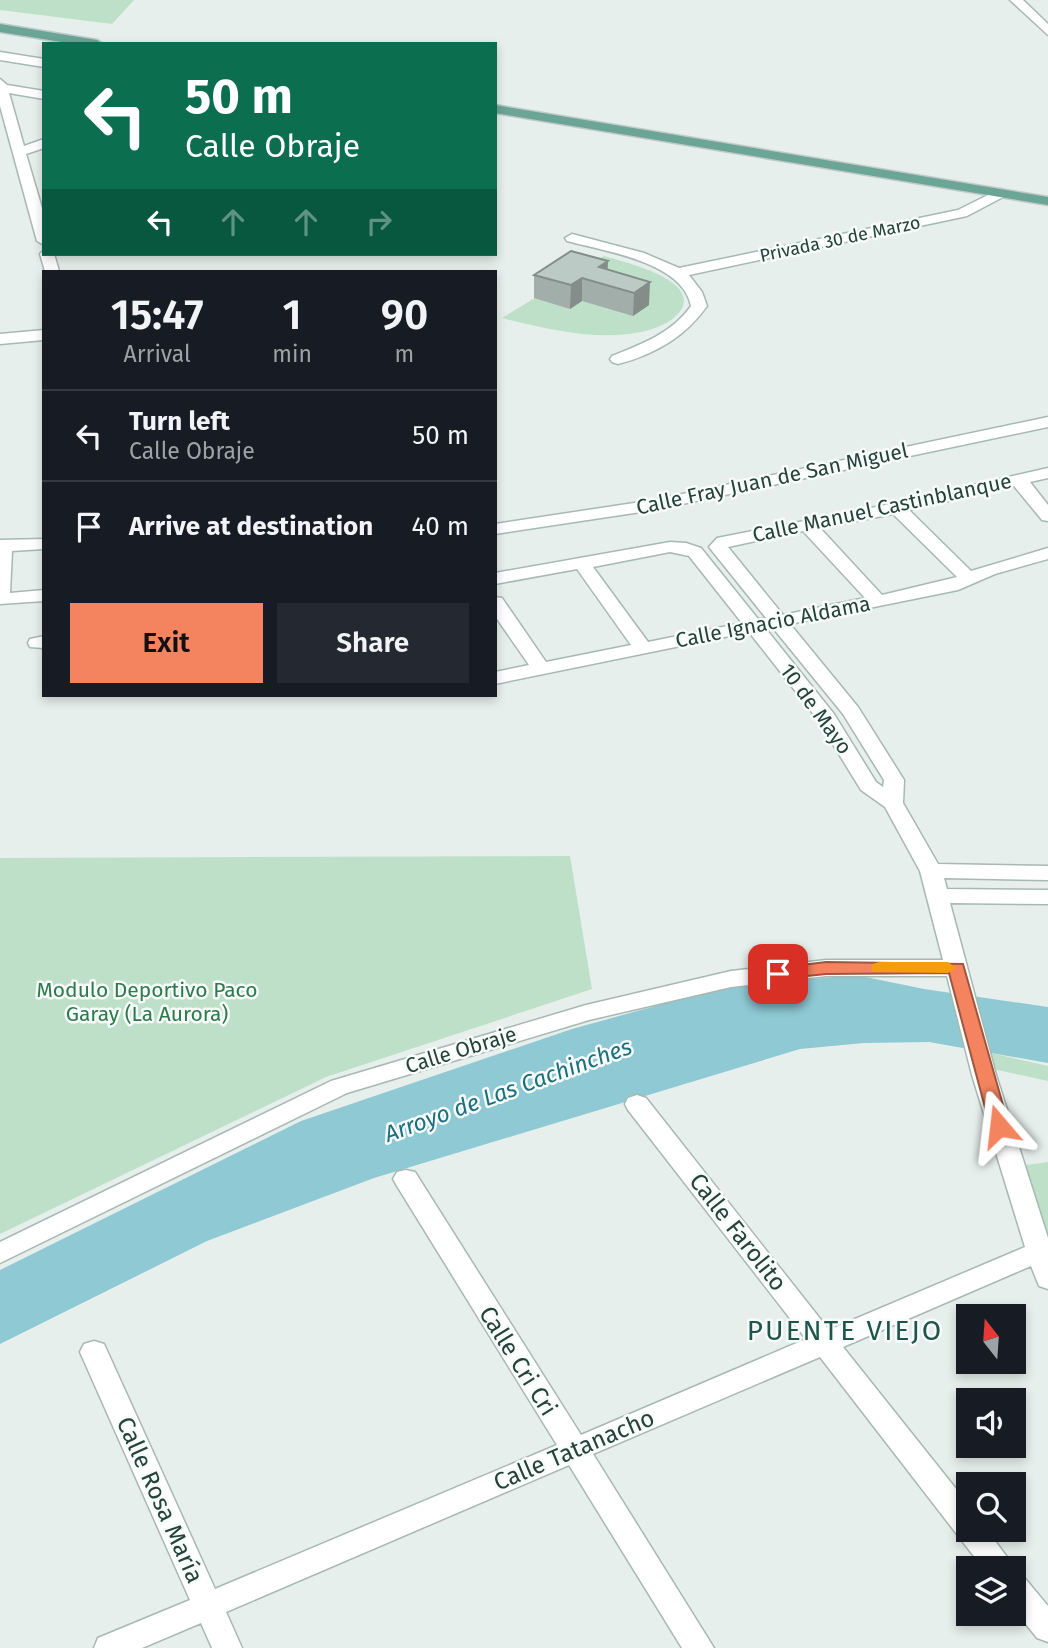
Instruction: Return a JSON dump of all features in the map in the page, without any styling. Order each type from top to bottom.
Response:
[{"type":"main road","points":[[0,28],[85,42]]},
{"type":"main road","points":[[497,109],[1048,201]]},
{"type":"street","points":[[1016,0],[1048,31]]},
{"type":"street","points":[[0,56],[40,62]]},
{"type":"street","points":[[0,85],[40,62]]},
{"type":"street","points":[[0,85],[42,95]]},
{"type":"street","points":[[0,85],[19,152],[39,204],[42,226]]},
{"type":"street","points":[[19,152],[42,144]]},
{"type":"street","name":"Privada 30 de Marzo","points":[[677,273],[962,213],[1000,193]]},
{"type":"street","points":[[572,238],[660,265],[677,273],[694,289],[699,306],[689,323],[660,341],[618,359]]},
{"type":"street","points":[[0,339],[42,335]]},
{"type":"street","name":"Calle Fray Juan de San Miguel","points":[[497,529],[654,505],[1048,422]]},
{"type":"street","name":"Calle Manuel Castinblanque","points":[[718,547],[734,539],[1048,473]]},
{"type":"street","points":[[1018,479],[1048,516]]},
{"type":"street","points":[[896,507],[969,579]]},
{"type":"street","points":[[807,525],[878,601]]},
{"type":"street","points":[[42,544],[1,546],[1,599],[42,595]]},
{"type":"street","name":"10 de Mayo","points":[[718,547],[851,711],[894,780],[893,803]]},
{"type":"street","name":"10 de Mayo","points":[[581,563],[656,549],[686,548],[695,552],[835,730],[868,786],[893,803],[931,871],[984,1075],[1043,1266]]},
{"type":"street","name":"Calle Ignacio Aldama","points":[[497,678],[952,586],[989,570],[1048,553]]},
{"type":"street","points":[[497,579],[581,563],[643,648]]},
{"type":"street","points":[[497,604],[541,669]]},
{"type":"street","points":[[835,730],[861,726]]},
{"type":"street","points":[[931,871],[1048,873]]},
{"type":"street","points":[[938,896],[1048,897]]},
{"type":"street","name":"Calle Obraje","points":[[0,1253],[339,1087],[560,1020],[731,979],[826,968],[957,968]]},
{"type":"street","name":"Calle Farolito","points":[[636,1104],[956,1511]]},
{"type":"street","name":"Calle Cri Cri","points":[[406,1179],[699,1648]]},
{"type":"street","name":"Calle Tatanacho","points":[[109,1648],[825,1343],[1043,1266]]},
{"type":"street","name":"Calle Rosa María","points":[[94,1352],[227,1648]]},
{"type":"street","name":"Calle Farolito","points":[[980,1542],[991,1556]]},
{"type":"street","points":[[1026,1601],[1048,1629]]},
{"type":"green space","points":[[0,0],[134,0],[112,24],[0,10]]},
{"type":"green space","points":[[604,256],[644,268],[673,283],[681,292],[684,302],[678,314],[668,322],[649,330],[613,335],[565,332],[502,318]]},
{"type":"green space","name":"Modulo Deportivo Paco Garay (La Aurora)","points":[[570,856],[592,989],[326,1077],[0,1234],[0,858]]},
{"type":"green space","points":[[991,1053],[1048,1066],[1048,1081],[993,1069]]},
{"type":"green space","points":[[1048,1162],[1048,1253],[1019,1166]]},
{"type":"water","name":"Arroyo de Las Cachinches","points":[[856,975],[924,989],[1048,1007],[1048,1063],[929,1042],[864,1043],[800,1049],[374,1178],[207,1241],[0,1344],[0,1270],[301,1121],[572,1029],[724,987]]},
{"type":"building","points":[[571,251],[608,261],[599,267],[650,282],[634,293],[582,278],[571,285],[534,275]]},
{"type":"slow traffic","points":[[879,968],[948,968]]},
{"type":"district","name":"PUENTE VIEJO","points":[[845,1330]]},
{"type":"route","points":[[778,974],[826,968],[957,968],[999,1126]]}]
